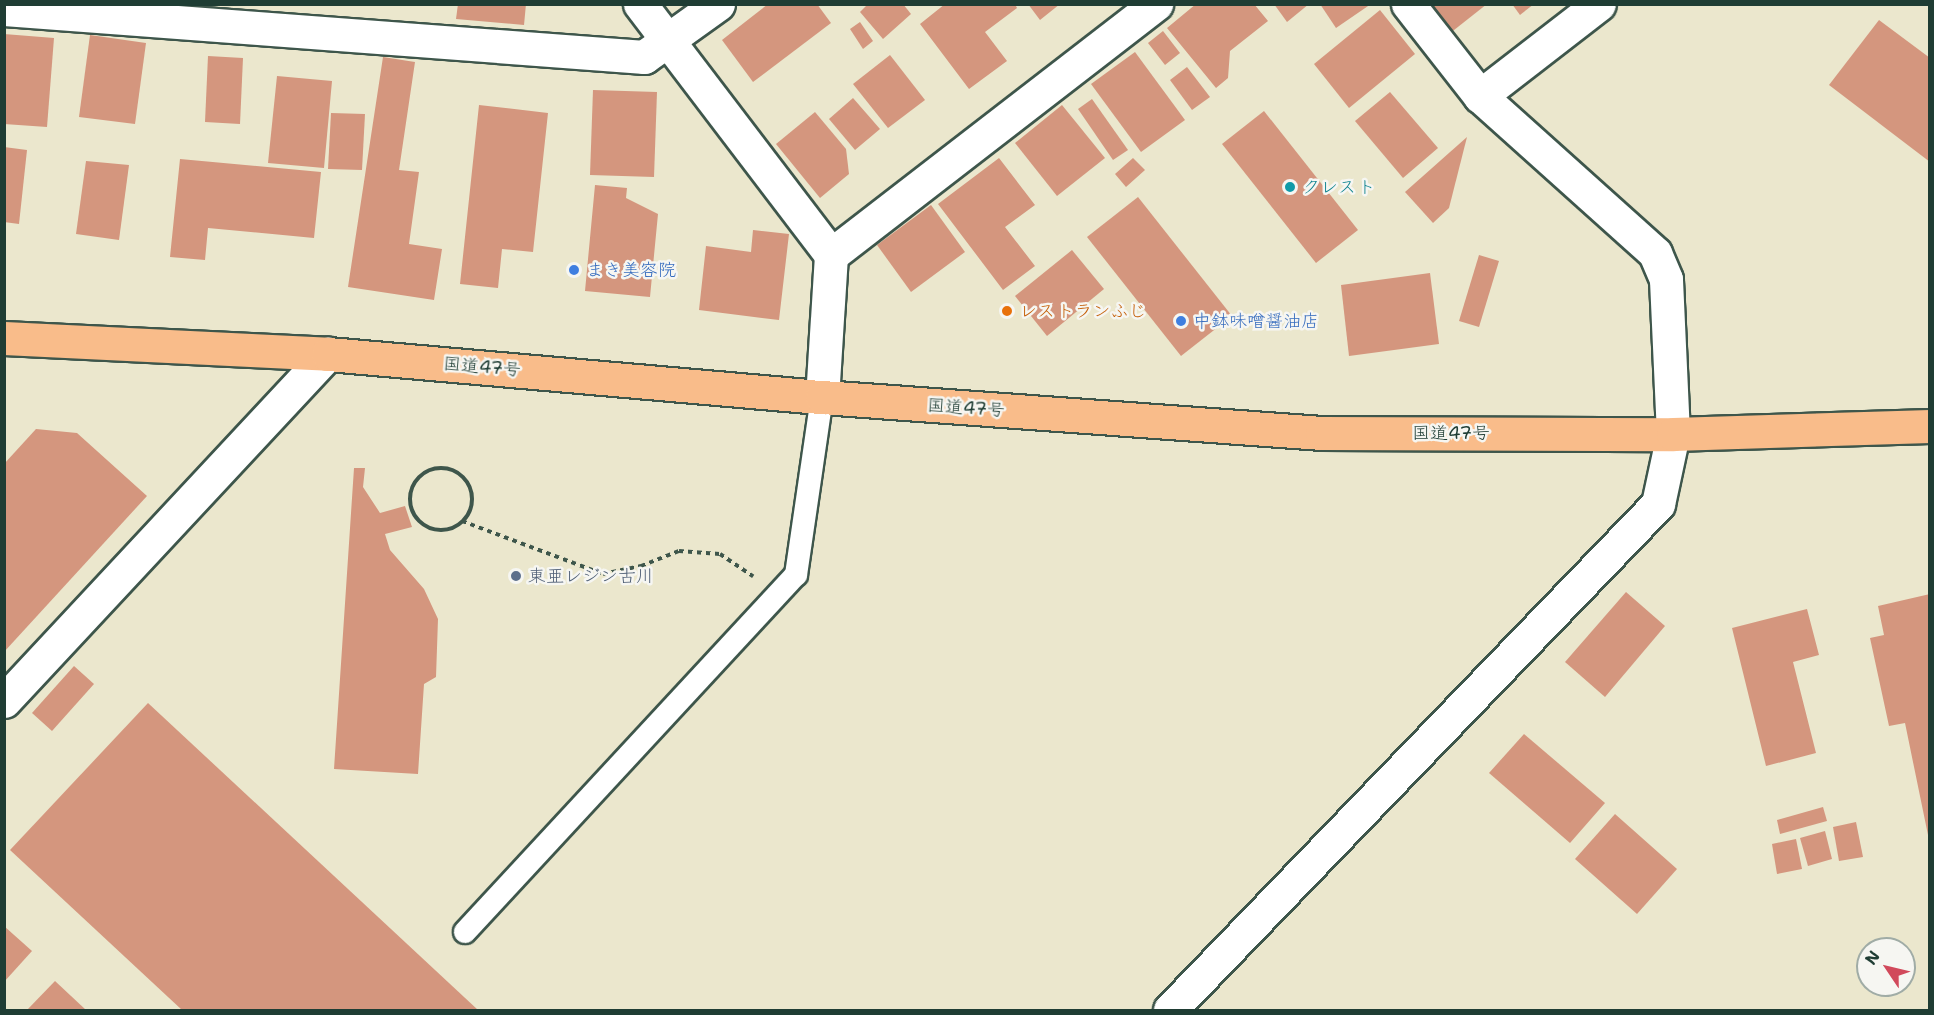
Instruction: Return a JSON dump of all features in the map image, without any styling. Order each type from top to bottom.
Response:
[{"type":"highway","name":"国道47号","points":[[4,338],[328,354],[822,397],[1323,433],[1673,434],[1929,426]]},
{"type":"street","points":[[640,4],[831,255],[822,397]]},
{"type":"street","points":[[4,9],[644,57],[669,43],[718,4]]},
{"type":"street","points":[[831,255],[1156,4]]},
{"type":"street","points":[[1170,1011],[1658,504],[1673,434],[1666,279],[1654,253],[1480,96],[1408,4]]},
{"type":"street","points":[[1480,96],[1599,4]]},
{"type":"street","points":[[4,701],[328,354]]},
{"type":"lane","points":[[465,933],[796,576],[822,397]]},
{"type":"path","points":[[462,521],[471,504],[472,494],[462,476],[444,468],[434,468],[417,478],[412,487],[411,507],[423,524],[443,530],[462,521],[603,574],[641,566],[680,551],[720,554],[779,595]]},
{"type":"building","points":[[133,4],[209,4],[208,12]]},
{"type":"building","points":[[458,4],[526,4],[524,25],[456,19]]},
{"type":"building","points":[[768,4],[817,4],[831,23],[753,82],[722,40]]},
{"type":"building","points":[[868,4],[903,4],[911,14],[883,39],[860,12]]},
{"type":"building","points":[[945,4],[1015,4],[1017,8],[985,32],[1007,61],[969,89],[920,24]]},
{"type":"building","points":[[1028,4],[1060,4],[1040,20]]},
{"type":"building","points":[[1196,4],[1254,4],[1268,21],[1230,51],[1228,78],[1216,88],[1167,28]]},
{"type":"building","points":[[1274,4],[1309,4],[1287,22]]},
{"type":"building","points":[[1320,4],[1371,4],[1336,28]]},
{"type":"building","points":[[1427,4],[1487,4],[1449,34]]},
{"type":"building","points":[[1512,4],[1534,4],[1520,15]]},
{"type":"building","points":[[1380,10],[1415,54],[1349,108],[1314,64]]},
{"type":"building","points":[[1879,20],[1930,58],[1930,162],[1829,85]]},
{"type":"building","points":[[860,22],[873,41],[863,49],[850,29]]},
{"type":"building","points":[[1163,31],[1180,53],[1165,65],[1148,43]]},
{"type":"building","points":[[4,34],[54,38],[47,127],[4,124]]},
{"type":"building","points":[[90,35],[146,43],[135,124],[79,117]]},
{"type":"building","points":[[1135,52],[1185,120],[1141,152],[1091,84]]},
{"type":"building","points":[[890,55],[925,100],[888,128],[853,84]]},
{"type":"building","points":[[208,56],[243,58],[240,124],[205,122]]},
{"type":"building","points":[[383,57],[415,62],[399,170],[419,172],[409,244],[442,249],[434,300],[348,287]]},
{"type":"building","points":[[1187,67],[1210,97],[1192,110],[1170,80]]},
{"type":"building","points":[[277,76],[332,81],[324,168],[268,163]]},
{"type":"building","points":[[593,90],[657,92],[654,177],[590,175]]},
{"type":"building","points":[[1390,92],[1438,148],[1403,178],[1355,121]]},
{"type":"building","points":[[853,98],[880,129],[855,150],[829,119]]},
{"type":"building","points":[[1092,99],[1128,150],[1113,160],[1078,109]]},
{"type":"building","points":[[479,105],[548,113],[533,252],[502,249],[498,288],[460,284]]},
{"type":"building","points":[[1062,105],[1105,158],[1057,196],[1015,143]]},
{"type":"building","name":"クレスト","points":[[1264,111],[1358,230],[1316,263],[1222,144]]},
{"type":"building","points":[[815,112],[846,149],[849,174],[820,198],[776,144]]},
{"type":"building","points":[[331,113],[365,114],[362,170],[328,169]]},
{"type":"building","points":[[1467,137],[1449,208],[1433,223],[1405,192]]},
{"type":"building","points":[[4,147],[27,150],[19,224],[4,222]]},
{"type":"building","points":[[999,158],[1035,205],[1005,227],[1035,266],[1003,290],[938,204]]},
{"type":"building","points":[[1133,158],[1145,170],[1126,187],[1115,174]]},
{"type":"building","points":[[180,159],[321,172],[314,238],[208,228],[205,260],[170,257]]},
{"type":"building","points":[[86,161],[129,165],[119,240],[76,234]]},
{"type":"building","points":[[595,185],[627,188],[626,198],[658,214],[650,297],[585,291]]},
{"type":"building","points":[[1138,197],[1232,316],[1181,356],[1087,237]]},
{"type":"building","points":[[931,205],[965,252],[911,292],[877,245]]},
{"type":"building","points":[[753,230],[789,234],[779,320],[699,310],[706,246],[751,252]]},
{"type":"building","points":[[1072,250],[1104,289],[1047,336],[1015,296]]},
{"type":"building","points":[[1479,255],[1499,261],[1479,327],[1459,321]]},
{"type":"building","points":[[1430,273],[1439,344],[1349,356],[1341,285]]},
{"type":"building","points":[[36,429],[77,433],[147,496],[4,652],[4,464]]},
{"type":"building","points":[[354,468],[365,468],[363,487],[380,513],[405,506],[412,527],[385,534],[390,550],[424,589],[438,619],[436,677],[424,684],[418,774],[334,769]]},
{"type":"building","points":[[1626,592],[1665,626],[1605,697],[1565,662]]},
{"type":"building","points":[[1930,594],[1930,835],[1928,835],[1905,723],[1889,726],[1870,638],[1884,635],[1878,606]]},
{"type":"building","points":[[1807,609],[1819,655],[1793,662],[1816,753],[1766,766],[1732,628]]},
{"type":"building","points":[[74,666],[94,684],[52,731],[32,713]]},
{"type":"building","points":[[148,703],[478,1010],[182,1010],[10,850]]},
{"type":"building","points":[[1524,734],[1605,803],[1570,843],[1489,773]]},
{"type":"building","points":[[1823,807],[1827,821],[1780,834],[1777,820]]},
{"type":"building","points":[[1615,814],[1677,869],[1637,914],[1575,859]]},
{"type":"building","points":[[1856,822],[1863,857],[1839,861],[1833,827]]},
{"type":"building","points":[[1825,831],[1832,859],[1808,866],[1800,838]]},
{"type":"building","points":[[1796,839],[1802,869],[1777,874],[1772,844]]},
{"type":"building","points":[[4,926],[32,951],[4,982]]},
{"type":"building","points":[[55,981],[86,1010],[27,1010]]},
{"type":"place","name":"クレスト","points":[[1290,187]]},
{"type":"place","name":"まき美容院","points":[[574,270]]},
{"type":"place","name":"レストランふじ","points":[[1007,311]]},
{"type":"place","name":"中鉢味噌醤油店","points":[[1181,321]]},
{"type":"place","name":"東亜レジン古川","points":[[516,576]]}]
